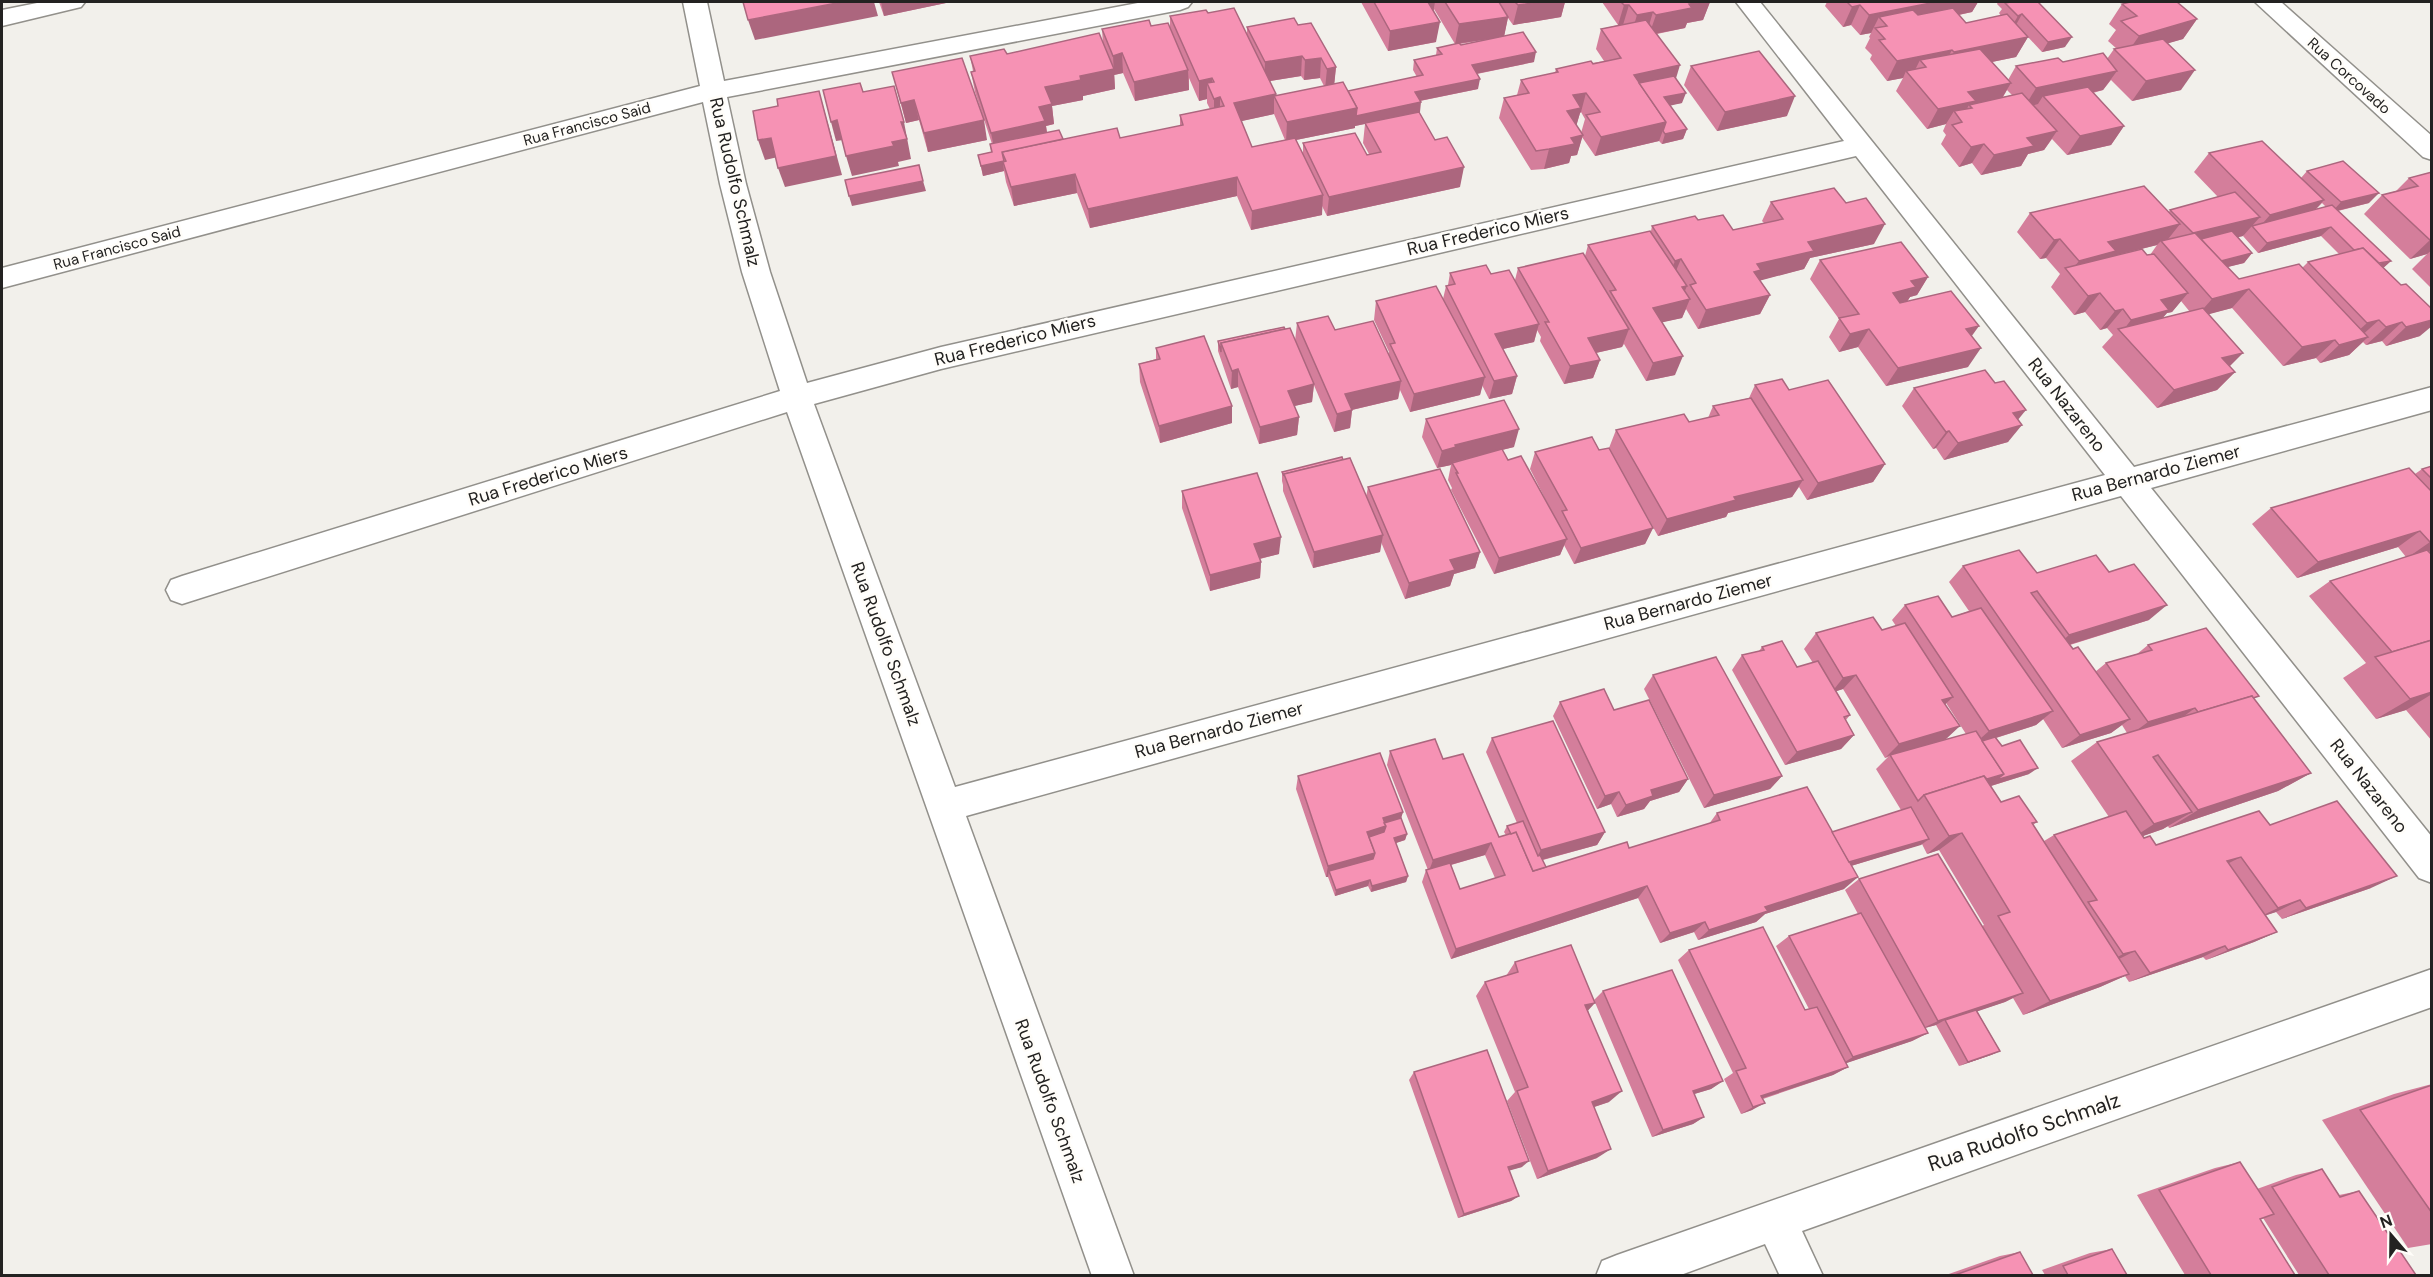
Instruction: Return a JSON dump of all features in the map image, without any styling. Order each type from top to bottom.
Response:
[{"type":"street","points":[[2,18],[73,2]]},
{"type":"street","name":"Rua Rudolfo Schmalz","points":[[695,2],[733,184],[756,272],[797,397],[1113,1275]]},
{"type":"street","name":"Rua Francisco Said","points":[[2,278],[713,91],[1180,2]]},
{"type":"street","name":"Rua Nazareno","points":[[1748,2],[2432,866]]},
{"type":"street","name":"Rua Corcovado","points":[[2267,2],[2432,151]]},
{"type":"street","name":"Rua Frederico Miers","points":[[182,590],[797,397],[1021,338],[1862,146]]},
{"type":"street","name":"Rua Bernardo Ziemer","points":[[944,806],[2432,398]]},
{"type":"street","name":"Rua Rudolfo Schmalz","points":[[1617,1275],[2432,988]]},
{"type":"street","points":[[1775,1220],[1802,1275]]},
{"type":"building","points":[[743,2],[842,2],[748,20]]},
{"type":"building","points":[[1374,2],[1428,2],[1440,22],[1390,31]]},
{"type":"building","points":[[1445,2],[1499,2],[1508,17],[1459,24]]},
{"type":"building","points":[[1515,2],[1540,2],[1518,5]]},
{"type":"building","points":[[1621,2],[1702,2],[1689,4],[1692,8],[1656,15],[1653,12],[1637,15],[1629,5]]},
{"type":"building","points":[[1847,2],[1936,2],[1869,15],[1860,5],[1852,7]]},
{"type":"building","points":[[2038,2],[2072,37],[2048,42],[2022,14],[2018,16],[2005,3]]},
{"type":"building","points":[[2177,2],[2197,19],[2139,36],[2121,21],[2137,16],[2122,4]]},
{"type":"building","points":[[1234,8],[1276,94],[1234,103],[1252,147],[1295,138],[1323,195],[1252,211],[1237,177],[1088,209],[1075,174],[1011,187],[1002,152],[1117,128],[1120,138],[1183,125],[1180,115],[1224,106],[1220,97],[1214,99],[1207,83],[1214,82],[1212,78],[1199,81],[1170,16]]},
{"type":"building","points":[[1953,8],[1966,23],[2007,14],[2028,37],[1897,61],[1879,40],[1885,39],[1875,28],[1887,26],[1879,17],[1913,10],[1918,15]]},
{"type":"building","points":[[1294,18],[1298,25],[1311,23],[1336,67],[1327,69],[1321,58],[1305,60],[1302,56],[1265,62],[1247,27]]},
{"type":"building","points":[[1149,20],[1151,26],[1168,23],[1188,70],[1134,82],[1122,53],[1113,56],[1102,29]]},
{"type":"building","points":[[1646,20],[1680,65],[1634,75],[1666,122],[1601,137],[1586,115],[1600,112],[1586,93],[1573,95],[1581,108],[1567,111],[1583,135],[1571,138],[1575,144],[1536,151],[1504,98],[1529,93],[1521,80],[1558,72],[1556,69],[1591,61],[1593,64],[1621,58],[1601,29]]},
{"type":"building","points":[[1523,32],[1536,52],[1472,65],[1480,79],[1415,92],[1421,102],[1356,116],[1357,108],[1348,91],[1423,75],[1414,60],[1442,54],[1437,48]]},
{"type":"building","points":[[1099,33],[1114,69],[1080,76],[1081,80],[1045,87],[1052,104],[1039,107],[1045,121],[991,133],[971,72],[975,71],[970,56],[1004,49],[1007,54]]},
{"type":"building","points":[[2163,39],[2195,70],[2146,81],[2114,49]]},
{"type":"building","points":[[1980,49],[2011,83],[1968,92],[1976,101],[1938,109],[1906,71],[1926,67],[1920,60]]},
{"type":"building","points":[[1759,51],[1795,96],[1725,112],[1691,66]]},
{"type":"building","points":[[2103,53],[2117,71],[2036,88],[2016,66],[2058,58],[2063,62]]},
{"type":"building","points":[[962,58],[984,120],[924,133],[914,100],[901,103],[892,72]]},
{"type":"building","points":[[1674,76],[1686,93],[1664,97],[1687,129],[1665,134],[1663,131],[1666,122],[1639,83]]},
{"type":"building","points":[[1343,82],[1357,108],[1287,122],[1274,96]]},
{"type":"building","points":[[860,83],[863,92],[894,86],[907,139],[892,142],[894,146],[846,156],[837,120],[831,122],[823,90]]},
{"type":"building","points":[[2088,87],[2124,126],[2080,136],[2043,96]]},
{"type":"building","points":[[819,91],[836,156],[778,168],[771,138],[758,140],[753,111],[778,106],[777,99]]},
{"type":"building","points":[[2022,93],[2057,131],[2027,138],[2034,146],[1994,155],[1984,144],[1971,147],[1952,125],[1962,122],[1954,111],[1972,108],[1969,105]]},
{"type":"building","points":[[1419,112],[1435,140],[1447,137],[1464,167],[1329,197],[1303,143],[1355,133],[1367,155],[1381,152],[1365,123]]},
{"type":"building","points":[[1059,130],[1063,139],[1002,152],[1004,161],[981,166],[978,155],[992,152],[990,144]]},
{"type":"building","points":[[2262,141],[2324,200],[2270,215],[2209,153]]},
{"type":"building","points":[[2343,161],[2379,193],[2341,202],[2307,171]]},
{"type":"building","points":[[919,165],[923,181],[849,196],[845,180]]},
{"type":"building","points":[[2432,172],[2432,239],[2430,240],[2382,195],[2418,186],[2409,178]]},
{"type":"building","points":[[2144,186],[2180,224],[2108,242],[2116,251],[2079,261],[2060,239],[2054,240],[2030,213]]},
{"type":"building","points":[[1834,188],[1846,203],[1866,198],[1885,224],[1808,242],[1814,251],[1757,264],[1761,270],[1754,272],[1770,295],[1706,310],[1690,285],[1696,283],[1681,259],[1675,261],[1652,226],[1695,216],[1698,220],[1723,215],[1733,230],[1783,219],[1771,202]]},
{"type":"building","points":[[2235,192],[2260,217],[2193,233],[2170,210]]},
{"type":"building","points":[[2332,205],[2391,261],[2379,263],[2363,248],[2354,250],[2331,227],[2267,243],[2252,226]]},
{"type":"building","points":[[1650,231],[1687,286],[1682,287],[1690,299],[1653,308],[1683,356],[1653,363],[1610,291],[1616,290],[1588,245]]},
{"type":"building","points":[[2232,231],[2252,253],[2221,261],[2201,239]]},
{"type":"building","points":[[2195,233],[2239,279],[2299,264],[2368,337],[2339,345],[2335,340],[2302,347],[2249,289],[2212,299],[2161,241]]},
{"type":"building","points":[[1901,242],[1928,277],[1911,281],[1916,287],[1893,293],[1900,303],[1951,291],[1979,326],[1966,329],[1981,348],[1898,368],[1869,329],[1850,334],[1839,318],[1859,314],[1820,260]]},
{"type":"building","points":[[2363,248],[2401,285],[2406,284],[2432,309],[2432,320],[2406,327],[2402,322],[2386,327],[2379,320],[2367,323],[2308,262]]},
{"type":"building","points":[[2142,249],[2147,255],[2154,254],[2188,293],[2161,300],[2169,310],[2131,320],[2123,309],[2115,311],[2100,293],[2088,296],[2065,268]]},
{"type":"building","points":[[1583,253],[1629,329],[1588,338],[1600,360],[1570,366],[1545,322],[1549,322],[1518,268]]},
{"type":"building","points":[[1486,265],[1491,274],[1509,270],[1539,324],[1495,334],[1517,376],[1494,381],[1446,286],[1455,284],[1450,273]]},
{"type":"building","points":[[1436,286],[1485,377],[1414,394],[1390,344],[1395,343],[1376,301]]},
{"type":"building","points":[[2203,308],[2243,353],[2222,358],[2235,372],[2174,390],[2118,329]]},
{"type":"building","points":[[1328,316],[1335,330],[1373,321],[1401,381],[1345,394],[1352,410],[1337,414],[1297,323]]},
{"type":"building","points":[[1284,327],[1285,329],[1221,343],[1221,352],[1218,341]]},
{"type":"building","points":[[1290,328],[1314,384],[1288,391],[1299,417],[1260,427],[1238,369],[1232,371],[1221,343]]},
{"type":"building","points":[[1204,336],[1232,406],[1159,426],[1139,364],[1160,359],[1156,348]]},
{"type":"building","points":[[1985,370],[1995,383],[2004,381],[2026,410],[2013,413],[2022,425],[1958,443],[1949,431],[1946,432],[1914,388]]},
{"type":"building","points":[[1782,379],[1789,390],[1828,380],[1885,464],[1818,483],[1755,385]]},
{"type":"building","points":[[1751,398],[1803,480],[1734,497],[1736,500],[1667,519],[1616,430],[1684,414],[1689,422],[1719,415],[1713,406]]},
{"type":"building","points":[[1504,400],[1519,429],[1455,445],[1456,447],[1442,451],[1426,419]]},
{"type":"building","points":[[1592,437],[1599,450],[1609,448],[1653,528],[1581,548],[1562,511],[1567,510],[1535,452]]},
{"type":"building","points":[[1502,449],[1508,460],[1521,456],[1567,539],[1499,558],[1452,463]]},
{"type":"building","points":[[1342,457],[1343,460],[1284,474],[1284,476],[1282,472]]},
{"type":"building","points":[[1350,458],[1383,535],[1314,552],[1284,474]]},
{"type":"building","points":[[2432,466],[2432,479],[2422,469]]},
{"type":"building","points":[[2409,468],[2432,492],[2432,541],[2430,542],[2420,531],[2318,562],[2271,508]]},
{"type":"building","points":[[1440,469],[1480,552],[1450,560],[1455,570],[1409,583],[1368,487]]},
{"type":"building","points":[[1257,473],[1281,537],[1254,544],[1261,562],[1210,575],[1182,491]]},
{"type":"building","points":[[2019,550],[2037,573],[2096,555],[2109,572],[2134,564],[2167,605],[2069,635],[2037,591],[2031,593],[2073,649],[2078,647],[2130,719],[2080,735],[1963,566]]},
{"type":"building","points":[[2427,550],[2432,555],[2432,640],[2392,652],[2330,581]]},
{"type":"building","points":[[1938,596],[1952,617],[1981,608],[2053,711],[1989,731],[1905,605]]},
{"type":"building","points":[[1873,617],[1882,630],[1905,623],[1953,697],[1942,700],[1960,726],[1899,744],[1856,675],[1843,678],[1816,633]]},
{"type":"building","points":[[2206,628],[2259,696],[2198,712],[2195,708],[2148,722],[2106,663],[2152,650],[2148,645]]},
{"type":"building","points":[[2432,640],[2432,692],[2410,699],[2375,657]]},
{"type":"building","points":[[1782,641],[1797,667],[1818,661],[1850,715],[1844,717],[1854,735],[1797,752],[1742,655],[1764,650],[1762,647]]},
{"type":"building","points":[[1716,657],[1782,776],[1714,795],[1653,675]]},
{"type":"building","points":[[1604,689],[1614,710],[1649,700],[1688,779],[1651,790],[1653,796],[1626,805],[1619,792],[1605,796],[1560,702]]},
{"type":"building","points":[[2252,696],[2311,773],[2198,810],[2158,755],[2153,757],[2192,812],[2154,824],[2097,742]]},
{"type":"building","points":[[1553,721],[1605,832],[1541,850],[1492,738]]},
{"type":"building","points":[[1976,731],[2004,774],[1987,779],[1984,776],[1924,795],[1918,801],[1890,755]]},
{"type":"building","points":[[1995,737],[2002,746],[2020,740],[2038,768],[1996,780],[2004,774],[1982,741]]},
{"type":"building","points":[[1435,739],[1443,759],[1463,754],[1499,837],[1516,832],[1533,871],[1627,842],[1629,848],[1720,820],[1717,813],[1807,787],[1858,877],[1765,907],[1768,911],[1709,930],[1705,922],[1670,933],[1647,886],[1456,949],[1426,870],[1450,863],[1460,889],[1505,875],[1491,843],[1433,860],[1390,751]]},
{"type":"building","points":[[1380,753],[1403,812],[1383,818],[1386,826],[1367,832],[1375,853],[1328,866],[1298,776]]},
{"type":"building","points":[[1984,776],[2001,802],[2019,796],[2037,822],[2032,823],[2129,974],[2050,1001],[1998,916],[2010,912],[1962,833],[1949,836],[1924,795]]},
{"type":"building","points":[[2337,801],[2397,876],[2306,908],[2300,900],[2278,908],[2241,857],[2227,861],[2277,932],[2228,950],[2225,946],[2150,973],[2135,951],[2123,954],[2088,902],[2097,900],[2054,835],[2126,811],[2144,838],[2150,836],[2156,845],[2259,811],[2270,825]]},
{"type":"building","points":[[1911,807],[1929,839],[1849,862],[1832,832]]},
{"type":"building","points":[[1401,818],[1407,834],[1394,838],[1408,876],[1372,886],[1370,880],[1336,890],[1329,871],[1373,859],[1375,853],[1369,837],[1384,832],[1386,826],[1384,823]]},
{"type":"building","points":[[1523,821],[1538,856],[1540,855],[1546,867],[1533,871],[1516,832],[1511,834],[1507,826]]},
{"type":"building","points":[[1938,854],[2023,993],[1938,1021],[1859,879]]},
{"type":"building","points":[[1861,913],[1928,1033],[1853,1057],[1789,936]]},
{"type":"building","points":[[1763,927],[1805,1010],[1817,1007],[1848,1067],[1761,1096],[1765,1103],[1753,1107],[1736,1071],[1746,1068],[1689,950]]},
{"type":"building","points":[[1571,945],[1595,1003],[1585,1005],[1622,1091],[1592,1102],[1611,1149],[1548,1171],[1517,1091],[1528,1087],[1485,982],[1518,972],[1515,962]]},
{"type":"building","points":[[1672,970],[1723,1081],[1693,1091],[1704,1117],[1663,1130],[1603,991]]},
{"type":"building","points":[[1976,1010],[2000,1051],[1968,1062],[1945,1020]]},
{"type":"building","points":[[1487,1050],[1529,1161],[1508,1167],[1519,1196],[1464,1214],[1414,1072]]},
{"type":"building","points":[[2432,1085],[2432,1213],[2360,1110]]},
{"type":"building","points":[[2240,1162],[2274,1214],[2260,1219],[2295,1275],[2211,1275],[2159,1190]]},
{"type":"building","points":[[2322,1169],[2340,1197],[2359,1191],[2416,1275],[2329,1275],[2272,1187]]},
{"type":"building","points":[[2112,1249],[2127,1275],[2068,1275],[2063,1266]]},
{"type":"building","points":[[2020,1252],[2033,1275],[1955,1275]]}]
